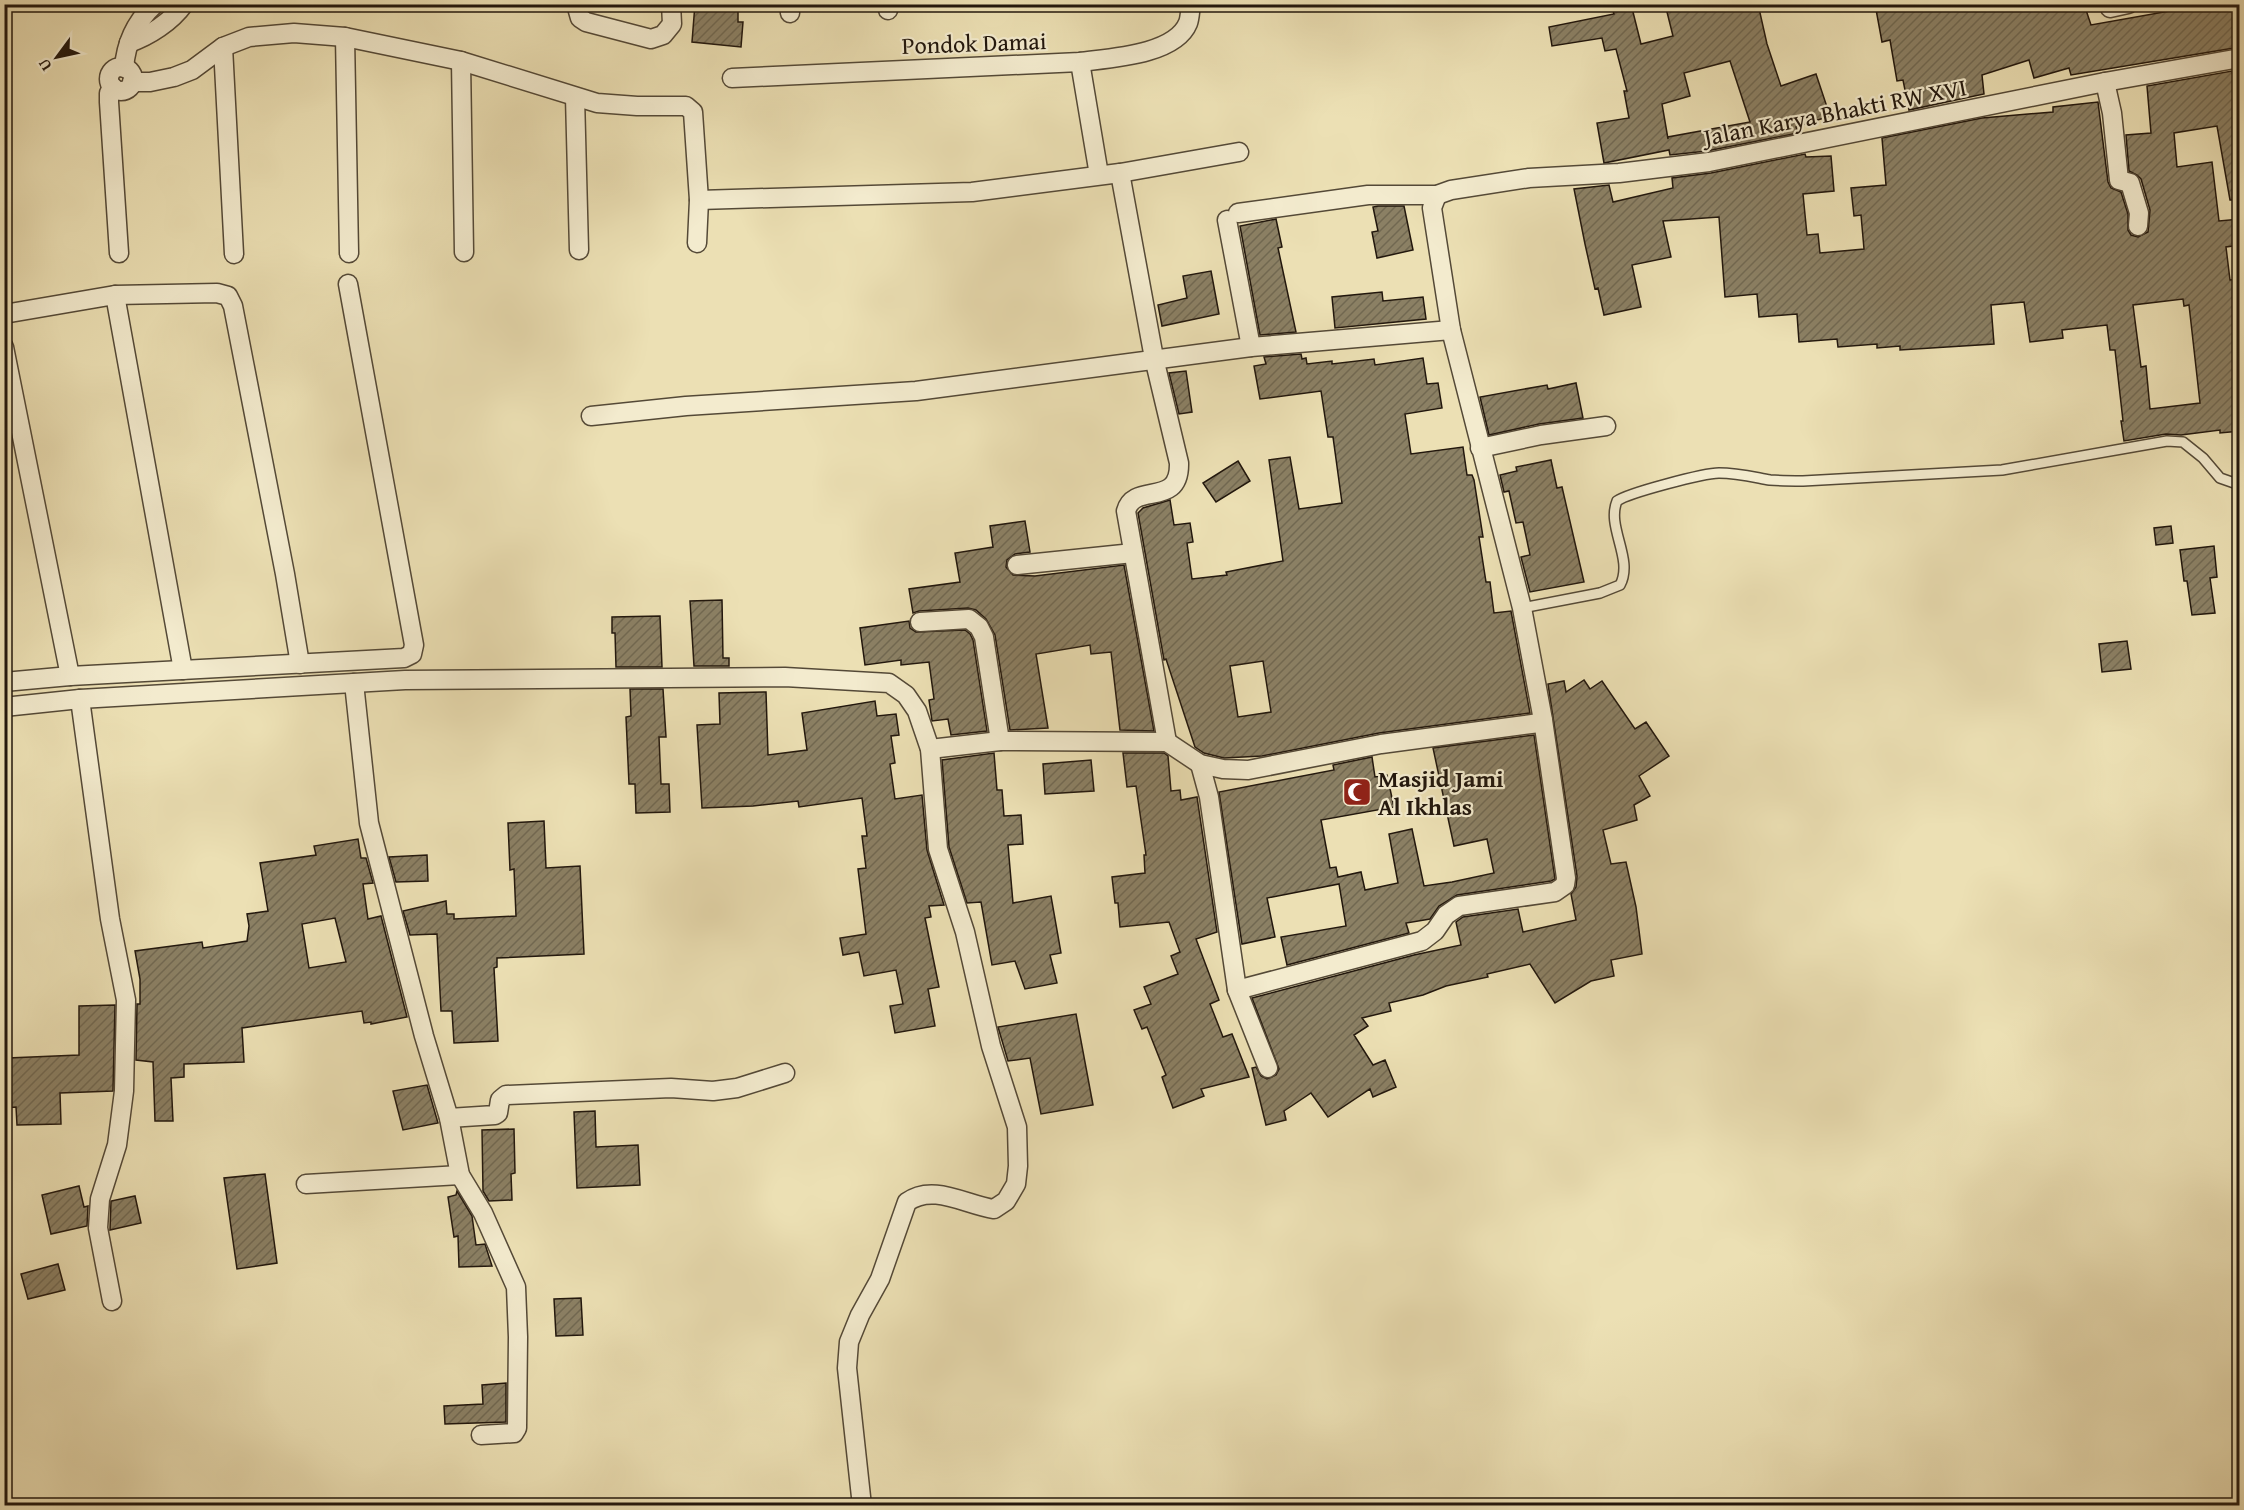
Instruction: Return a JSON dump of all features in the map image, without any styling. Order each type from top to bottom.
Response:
[{"type":"street","points":[[119,253],[109,93],[113,87],[124,91],[129,88],[129,43],[134,29],[145,13],[155,4]]},
{"type":"street","points":[[129,43],[143,38],[158,28],[184,4]]},
{"type":"street","points":[[578,11],[586,22],[651,39],[663,35],[672,24],[671,4]]},
{"type":"street","name":"Pondok Damai","points":[[732,78],[1080,62],[1120,57],[1173,41],[1188,24],[1191,4]]},
{"type":"street","points":[[128,75],[150,82],[183,74],[223,47],[249,37],[294,33],[345,37],[460,61],[597,103],[686,106],[693,112],[699,200],[698,243]]},
{"type":"street","points":[[345,37],[349,253]]},
{"type":"street","points":[[223,47],[234,254]]},
{"type":"street","name":"Jalan Karya Bhakti RW XVI","points":[[1251,347],[1233,216],[1368,195],[1437,195],[1450,190],[1529,178],[1620,173],[1709,162],[2105,82],[2240,58]]},
{"type":"street","points":[[460,61],[464,252]]},
{"type":"street","points":[[1080,62],[1099,175]]},
{"type":"street","points":[[2105,82],[2112,113],[2119,180],[2130,183],[2139,213],[2138,226]]},
{"type":"street","points":[[575,97],[579,250]]},
{"type":"street","points":[[699,200],[972,192],[1120,172],[1239,152]]},
{"type":"street","points":[[1120,172],[1154,358],[1179,463],[1177,480],[1168,489],[1134,499],[1126,511],[1167,742]]},
{"type":"street","points":[[1238,990],[1422,941],[1435,931],[1446,915],[1459,906],[1555,892],[1561,889],[1566,878],[1543,720],[1522,608],[1450,330],[1432,208],[1437,195]]},
{"type":"street","points":[[4,682],[70,676],[405,658],[412,654],[414,645],[348,284]]},
{"type":"street","points":[[4,314],[115,295],[217,293],[228,296],[233,306],[285,574],[300,664]]},
{"type":"street","points":[[115,295],[183,670]]},
{"type":"street","points":[[591,416],[686,406],[916,391],[1154,358],[1251,347],[1450,330]]},
{"type":"street","points":[[4,346],[70,676]]},
{"type":"street","points":[[1480,448],[1572,430],[1606,426]]},
{"type":"street","points":[[1017,565],[1133,553]]},
{"type":"street","points":[[920,622],[969,619],[979,627],[984,637],[1000,741]]},
{"type":"street","points":[[227,669],[229,689]]},
{"type":"street","points":[[4,707],[80,699],[405,680],[784,677],[889,683],[906,696],[917,711],[930,749],[938,849],[965,932],[991,1046],[1017,1127],[1018,1166],[1016,1184],[1006,1201],[994,1209],[930,1194],[917,1195],[907,1202],[880,1279],[860,1315],[849,1342],[847,1368],[862,1506]]},
{"type":"street","points":[[354,683],[369,823],[424,1036],[449,1118],[460,1175],[483,1214],[516,1287],[517,1428],[510,1435],[481,1434]]},
{"type":"street","points":[[80,699],[110,919],[126,1000],[124,1091],[117,1145],[100,1198],[98,1228],[112,1301]]},
{"type":"street","points":[[930,749],[1000,741],[1167,742],[1200,764],[1223,769],[1248,770],[1381,744],[1539,723],[1543,720]]},
{"type":"street","points":[[1200,764],[1209,797],[1238,990],[1268,1068]]},
{"type":"street","points":[[449,1118],[495,1115],[498,1113],[500,1100],[506,1095],[671,1088],[713,1091],[737,1088],[785,1073]]},
{"type":"street","points":[[306,1184],[460,1175]]},
{"type":"lane","points":[[1522,608],[1600,593],[1620,585],[1624,568],[1614,515],[1617,501],[1640,491],[1717,473],[1772,480],[1803,481],[2002,470],[2167,441],[2183,442],[2220,478],[2240,485]]},
{"type":"building","points":[[695,4],[738,4],[738,22],[743,22],[741,47],[692,42]]},
{"type":"building","points":[[1611,4],[1631,4],[1641,44],[1673,36],[1665,4],[1758,4],[1767,44],[1781,86],[1816,74],[1830,116],[1796,127],[1798,133],[1707,151],[1670,155],[1669,150],[1604,163],[1597,123],[1629,118],[1624,91],[1627,91],[1616,49],[1605,51],[1602,38],[1552,46],[1549,27],[1614,14]],"holes":[[[1730,61],[1750,122],[1668,137],[1668,139],[1662,104],[1690,96],[1684,73]]]},
{"type":"building","points":[[1875,4],[2084,4],[2091,25],[2209,4],[2240,4],[2240,47],[2071,75],[2069,68],[2034,78],[2029,60],[1982,75],[1984,94],[1909,110],[1903,80],[1897,81],[1890,40],[1882,42]]},
{"type":"building","points":[[2232,71],[2240,114],[2240,200],[2230,200],[2217,126],[2174,133],[2177,167],[2212,162],[2219,221],[2240,219],[2240,245],[2226,247],[2230,280],[2240,279],[2240,431],[2220,433],[2220,430],[2181,435],[2166,434],[2124,441],[2115,350],[2110,350],[2107,325],[2062,330],[2063,338],[2030,342],[2024,302],[1991,305],[1994,344],[1900,350],[1900,346],[1877,348],[1877,344],[1838,347],[1837,339],[1799,342],[1797,314],[1759,317],[1757,294],[1725,297],[1719,217],[1663,221],[1671,257],[1632,265],[1641,307],[1604,315],[1598,288],[1595,289],[1574,189],[1609,185],[1613,202],[1673,188],[1672,178],[1711,173],[1805,154],[1806,157],[1831,156],[1834,191],[1803,194],[1807,235],[1818,234],[1820,253],[1864,249],[1861,215],[1854,216],[1851,188],[1886,185],[1882,138],[1982,118],[2053,112],[2053,107],[2098,102],[2108,182],[2111,188],[2121,192],[2128,214],[2128,230],[2131,235],[2138,237],[2148,232],[2150,210],[2141,179],[2129,171],[2126,135],[2151,133],[2147,86]],"holes":[[[2183,299],[2184,306],[2189,305],[2200,403],[2150,409],[2146,366],[2141,367],[2133,305]]]},
{"type":"building","points":[[1404,206],[1413,250],[1377,258],[1372,232],[1378,231],[1373,207]]},
{"type":"building","points":[[1276,219],[1282,247],[1278,248],[1296,332],[1260,335],[1240,226]]},
{"type":"building","points":[[1211,271],[1219,314],[1162,326],[1158,305],[1187,298],[1183,276]]},
{"type":"building","points":[[1382,292],[1383,301],[1423,297],[1426,319],[1335,328],[1332,297]]},
{"type":"building","points":[[1301,354],[1302,359],[1306,358],[1307,364],[1332,361],[1332,364],[1374,359],[1375,365],[1423,358],[1427,384],[1438,383],[1442,408],[1405,414],[1411,454],[1463,447],[1467,475],[1472,475],[1474,480],[1483,537],[1479,537],[1486,582],[1490,582],[1494,613],[1511,611],[1530,713],[1379,733],[1262,756],[1224,758],[1204,753],[1195,747],[1166,659],[1164,660],[1138,513],[1143,508],[1170,500],[1174,525],[1190,523],[1193,542],[1187,543],[1192,579],[1227,575],[1226,572],[1283,561],[1269,460],[1290,457],[1299,509],[1342,503],[1333,437],[1328,437],[1321,391],[1260,399],[1254,366],[1266,364],[1264,357]],"holes":[[[1263,661],[1271,712],[1238,717],[1230,666]]]},
{"type":"building","points":[[1186,371],[1192,412],[1179,414],[1169,373]]},
{"type":"building","points":[[1576,383],[1583,418],[1539,424],[1489,435],[1480,397],[1547,385],[1548,389]]},
{"type":"building","points":[[1551,460],[1557,488],[1562,487],[1584,582],[1530,592],[1521,557],[1530,555],[1523,522],[1516,523],[1509,491],[1504,492],[1500,475],[1517,471],[1516,467]]},
{"type":"building","points":[[1238,461],[1250,481],[1216,502],[1203,483]]},
{"type":"building","points":[[1025,521],[1030,552],[1015,554],[1007,560],[1006,567],[1013,575],[1035,576],[1124,565],[1154,731],[1120,730],[1111,652],[1091,654],[1090,645],[1036,654],[1048,728],[1010,730],[995,635],[986,619],[976,610],[968,608],[913,613],[909,589],[960,582],[955,553],[993,547],[990,526]]},
{"type":"building","points":[[2171,526],[2173,543],[2156,545],[2154,528]]},
{"type":"building","points":[[2214,546],[2217,577],[2210,578],[2215,613],[2192,615],[2180,550]]},
{"type":"building","points":[[722,600],[723,658],[729,658],[729,666],[694,666],[690,601]]},
{"type":"building","points":[[660,616],[662,667],[616,667],[612,617]]},
{"type":"building","points":[[909,621],[910,628],[916,632],[965,630],[970,634],[973,640],[987,731],[951,735],[948,719],[932,721],[929,700],[934,699],[929,662],[901,665],[901,660],[865,665],[860,628]]},
{"type":"building","points":[[2127,641],[2131,669],[2102,672],[2099,644]]},
{"type":"building","points":[[1584,680],[1590,689],[1602,681],[1635,729],[1646,722],[1669,756],[1639,776],[1650,796],[1634,805],[1637,820],[1603,830],[1611,864],[1626,862],[1636,907],[1642,954],[1611,960],[1614,976],[1591,981],[1555,1003],[1530,964],[1487,974],[1488,977],[1446,986],[1423,995],[1389,1003],[1391,1011],[1362,1018],[1368,1026],[1354,1035],[1373,1065],[1385,1060],[1396,1087],[1373,1097],[1370,1089],[1328,1117],[1311,1093],[1284,1111],[1286,1120],[1266,1125],[1252,1068],[1256,1067],[1261,1076],[1267,1079],[1276,1075],[1279,1069],[1252,998],[1414,955],[1461,945],[1456,922],[1463,917],[1518,909],[1523,932],[1576,920],[1571,894],[1576,887],[1577,876],[1548,684],[1564,681],[1566,692]]},
{"type":"building","points":[[630,689],[663,689],[666,737],[659,737],[661,784],[669,784],[670,812],[636,813],[635,784],[629,784],[626,717],[631,716]]},
{"type":"building","points":[[766,692],[768,755],[807,750],[802,713],[875,701],[877,716],[896,714],[899,735],[891,736],[895,763],[890,764],[895,799],[922,795],[927,850],[944,905],[929,906],[931,917],[925,918],[939,987],[928,989],[935,1026],[895,1033],[890,1006],[903,1004],[896,970],[864,976],[859,952],[843,955],[840,938],[866,934],[858,869],[866,868],[862,836],[867,836],[862,798],[799,807],[798,801],[702,808],[697,725],[720,724],[719,693]]},
{"type":"building","points":[[1534,735],[1555,879],[1457,895],[1439,906],[1430,919],[1406,923],[1409,933],[1287,965],[1281,937],[1346,926],[1339,884],[1267,898],[1275,937],[1242,944],[1219,792],[1334,770],[1333,765],[1372,757],[1375,777],[1387,775],[1394,807],[1321,820],[1330,868],[1336,867],[1338,877],[1361,872],[1365,890],[1398,883],[1389,834],[1412,829],[1424,886],[1452,882],[1494,873],[1487,839],[1454,846],[1433,748]]},
{"type":"building","points":[[994,753],[997,790],[1002,790],[1004,816],[1021,815],[1023,844],[1008,845],[1013,903],[1051,896],[1061,953],[1050,955],[1057,983],[1025,989],[1015,961],[992,965],[981,902],[967,903],[949,847],[942,760]]},
{"type":"building","points":[[1123,753],[1164,753],[1168,756],[1171,791],[1180,790],[1181,800],[1197,797],[1217,932],[1196,939],[1219,1000],[1210,1004],[1223,1037],[1232,1034],[1249,1077],[1201,1089],[1204,1096],[1173,1108],[1162,1077],[1166,1075],[1147,1027],[1142,1029],[1134,1010],[1151,1004],[1144,987],[1178,974],[1171,956],[1180,952],[1169,922],[1120,927],[1118,903],[1115,903],[1112,877],[1145,873],[1144,855],[1146,855],[1136,786],[1127,787]]},
{"type":"building","points":[[1091,760],[1094,791],[1045,794],[1043,764]]},
{"type":"building","points":[[544,821],[546,868],[580,866],[584,954],[497,958],[497,967],[494,968],[498,1041],[454,1043],[452,1011],[441,1011],[437,934],[410,935],[403,911],[446,901],[447,914],[454,914],[454,919],[516,916],[514,869],[510,870],[508,823]]},
{"type":"building","points":[[358,839],[361,858],[366,858],[373,883],[363,884],[368,919],[381,916],[407,1017],[371,1024],[371,1022],[364,1023],[362,1011],[242,1028],[244,1062],[184,1064],[184,1077],[171,1078],[173,1121],[155,1121],[153,1062],[136,1060],[140,979],[135,951],[202,942],[203,948],[247,941],[249,926],[247,914],[268,911],[260,863],[316,855],[314,846]],"holes":[[[335,918],[346,962],[309,968],[302,924]]]},
{"type":"building","points":[[427,855],[428,881],[396,882],[389,857]]},
{"type":"building","points":[[115,1005],[113,1091],[60,1093],[61,1124],[17,1125],[16,1107],[4,1108],[4,1089],[10,1089],[8,1058],[79,1055],[79,1006]]},
{"type":"building","points":[[1076,1014],[1093,1105],[1041,1114],[1030,1058],[1008,1061],[998,1027]]},
{"type":"building","points":[[427,1085],[438,1123],[403,1130],[393,1091]]},
{"type":"building","points":[[595,1111],[596,1147],[638,1145],[640,1185],[577,1188],[574,1112]]},
{"type":"building","points":[[514,1129],[515,1173],[511,1174],[512,1200],[489,1201],[483,1191],[482,1130]]},
{"type":"building","points":[[265,1174],[277,1263],[237,1269],[224,1178]]},
{"type":"building","points":[[79,1186],[84,1207],[88,1206],[87,1226],[51,1234],[42,1195]]},
{"type":"building","points":[[457,1191],[472,1216],[476,1245],[485,1244],[492,1266],[459,1267],[458,1236],[454,1237],[448,1197],[456,1195]]},
{"type":"building","points":[[135,1196],[141,1223],[110,1230],[111,1201]]},
{"type":"building","points":[[58,1264],[65,1290],[28,1299],[21,1274]]},
{"type":"building","points":[[581,1298],[583,1335],[556,1336],[554,1299]]},
{"type":"building","points":[[506,1383],[506,1422],[445,1424],[444,1406],[483,1404],[482,1385]]},
{"type":"place","name":"Masjid Jami Al Ikhlas","points":[[1357,792]]}]
